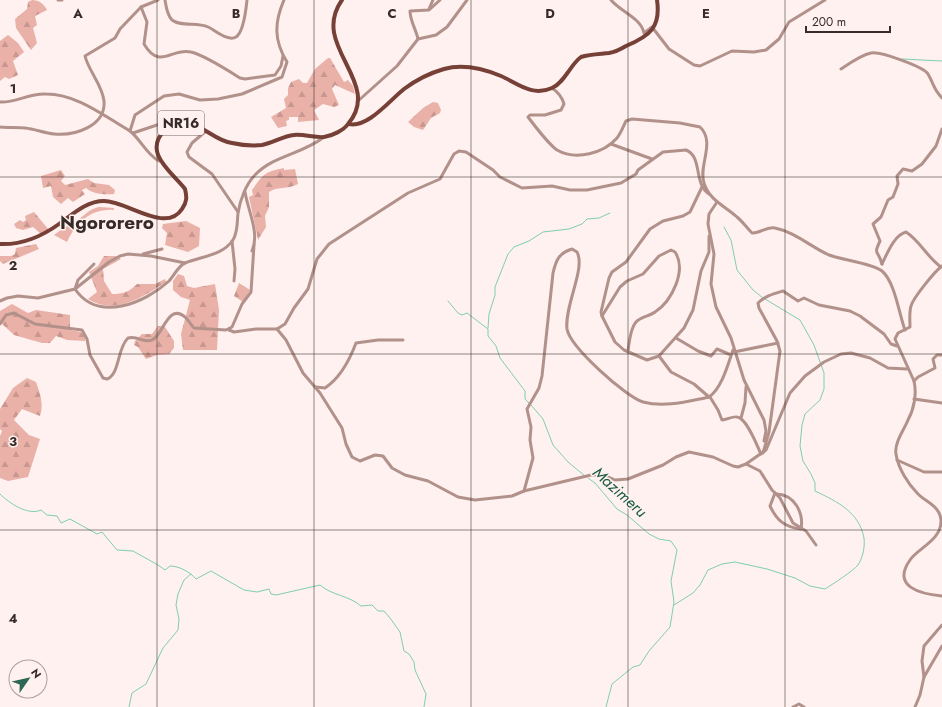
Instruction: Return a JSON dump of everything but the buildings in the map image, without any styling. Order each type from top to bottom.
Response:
[{"type":"main road","points":[[342,0],[337,7],[334,19],[335,40],[345,64],[356,81],[358,101],[356,110],[348,124],[357,124],[378,113],[404,89],[430,74],[453,67],[470,67],[498,75],[518,86],[528,89],[537,90],[552,88],[561,82],[582,57],[613,52],[634,43],[654,29],[658,16],[657,0]]},
{"type":"main road","name":"NR16","points":[[159,161],[158,139],[164,130],[174,124],[190,123],[226,142],[246,145],[264,145],[294,135],[324,137],[345,128],[348,124]]},
{"type":"main road","points":[[0,244],[19,243],[40,237],[81,207],[103,201],[118,202],[164,220],[174,217],[180,212],[186,203],[186,189],[159,161]]},
{"type":"street","points":[[0,127],[31,129],[56,135],[92,126],[101,114],[104,99],[97,80],[85,56],[116,38],[120,29],[141,7],[158,0]]},
{"type":"street","points":[[165,0],[166,8],[173,20],[178,23],[207,26],[226,37],[232,38],[236,38],[246,16],[247,0]]},
{"type":"street","points":[[132,132],[135,115],[164,96],[179,94],[200,100],[218,98],[242,94],[282,77],[287,62],[278,46],[277,33],[278,19],[284,0]]},
{"type":"street","points":[[429,10],[433,0]]},
{"type":"street","points":[[418,38],[415,26],[411,21],[410,11],[429,10],[440,0]]},
{"type":"street","points":[[358,101],[397,66],[418,38],[436,35],[447,27],[467,0]]},
{"type":"street","points":[[612,0],[619,8],[641,24],[644,33],[650,28],[654,29],[669,49],[694,65],[700,66],[732,52],[754,52],[766,50],[779,39],[791,20],[825,0]]},
{"type":"street","points":[[141,7],[147,22],[144,44],[149,51],[157,57],[165,57],[182,51],[191,52],[245,79],[274,75],[281,66],[283,56]]},
{"type":"street","points":[[841,69],[872,52],[882,53],[920,67],[928,74],[934,90],[942,98]]},
{"type":"street","points":[[552,88],[558,92],[562,99],[564,104],[561,110],[545,114],[530,115],[528,117],[556,149],[576,154],[599,152],[611,144],[618,137],[626,121],[632,119],[680,123],[700,127],[707,138],[703,179],[709,194]]},
{"type":"street","points":[[0,102],[6,102],[30,95],[46,94],[68,97],[132,132],[138,137],[150,154],[159,161]]},
{"type":"street","points":[[132,132],[160,124],[174,124]]},
{"type":"street","points":[[882,264],[876,251],[876,246],[880,241],[873,224],[881,217],[888,200],[893,197],[898,184],[897,176],[903,169],[912,171],[922,164],[936,146],[942,129]]},
{"type":"street","points":[[206,131],[192,143],[187,152],[189,157],[212,174],[238,212]]},
{"type":"street","points":[[234,280],[235,269],[232,242],[237,229],[238,212],[249,181],[264,167],[308,148],[324,137]]},
{"type":"street","points":[[611,144],[652,159]]},
{"type":"street","points":[[0,324],[6,316],[14,314],[35,324],[82,330],[87,338],[90,355],[103,378],[107,379],[114,372],[120,348],[128,338],[138,337],[145,341],[151,341],[160,334],[165,321],[170,316],[176,314],[182,316],[194,328],[229,330],[234,332],[256,329],[277,329],[288,320],[294,308],[308,289],[317,259],[328,244],[402,196],[440,179],[454,154],[459,151],[466,152],[493,170],[500,177],[520,187],[552,186],[578,191],[609,187],[621,183],[636,174],[638,170],[652,159],[666,151],[688,150],[696,160],[702,187],[752,233],[757,233],[769,228],[778,228],[828,254],[880,270],[890,284],[905,330]]},
{"type":"street","points":[[702,187],[690,212],[683,216],[663,221],[650,230],[626,262],[612,272],[608,284],[602,316],[615,342],[628,352],[647,360],[659,356],[676,338],[686,323],[695,304],[700,276],[709,252],[709,214],[717,202]]},
{"type":"street","points":[[229,330],[232,327],[242,304],[251,292],[254,232],[245,190]]},
{"type":"street","points":[[880,270],[893,243],[901,233],[906,232],[917,241],[931,260],[941,267],[914,300],[910,310],[910,327],[898,333],[895,337],[897,346],[914,381],[914,399],[910,416],[896,448],[897,460],[900,468],[916,491],[931,503],[937,510],[941,520],[939,530],[934,537],[926,547],[909,561],[904,573],[904,580],[916,591],[942,596]]},
{"type":"street","points":[[709,236],[714,254],[710,278],[711,288],[717,311],[728,330],[733,351],[746,385],[760,411],[765,425],[765,437],[762,453]]},
{"type":"street","points":[[0,301],[18,296],[38,298],[75,289],[115,259],[128,254],[185,263],[217,253],[232,242]]},
{"type":"street","points":[[252,251],[254,245]]},
{"type":"street","points":[[141,255],[162,249]]},
{"type":"street","points":[[524,491],[533,458],[530,440],[531,427],[527,409],[539,388],[542,376],[553,273],[556,261],[565,251],[572,249],[579,254],[578,270],[568,310],[567,330],[570,337],[583,354],[610,379],[644,402],[691,402],[709,397],[720,382],[733,351]]},
{"type":"street","points":[[602,316],[620,287],[627,281],[643,274],[662,254],[670,250],[675,252],[680,265],[673,291],[660,309],[637,321],[630,336],[628,352]]},
{"type":"street","points":[[75,289],[82,297],[96,305],[110,308],[131,304],[156,292],[169,281],[185,263]]},
{"type":"street","points":[[75,289],[78,280],[94,264]]},
{"type":"street","points":[[762,453],[770,432],[780,351],[778,343],[758,303],[768,295],[783,291],[798,301],[804,298],[819,305],[850,311],[867,320],[884,334],[891,344],[897,346]]},
{"type":"street","points":[[277,329],[286,340],[303,373],[314,386],[342,428],[349,452],[355,460],[364,460],[375,455],[383,456],[392,468],[404,475],[428,481],[450,494],[469,500],[512,496],[524,491],[596,474],[604,475],[615,480],[628,479],[657,468],[676,457],[689,452],[716,458],[735,467],[746,464],[762,453],[770,443],[790,393],[805,376],[824,362],[841,354],[851,353],[870,358],[888,368],[907,369]]},
{"type":"street","points":[[676,338],[698,351],[711,356],[717,349],[733,351],[778,343]]},
{"type":"street","points":[[314,386],[325,388],[333,382],[350,358],[356,343],[378,340],[403,340]]},
{"type":"street","points":[[914,381],[918,377],[935,368],[933,359],[937,355],[942,355]]},
{"type":"street","points":[[659,356],[671,372],[694,384],[714,402],[722,420],[736,417],[740,418],[752,434],[762,453]]},
{"type":"street","points":[[740,418],[745,403],[746,385]]},
{"type":"street","points":[[914,399],[942,403]]},
{"type":"street","points":[[897,460],[924,472],[942,472]]},
{"type":"street","points":[[746,464],[760,471],[793,523],[806,531],[816,545]]},
{"type":"street","points":[[776,494],[786,495],[791,498],[802,516],[801,528]]},
{"type":"street","points":[[776,494],[770,506],[774,516],[789,528],[801,528]]},
{"type":"street","points":[[924,676],[922,661],[924,646],[942,624]]},
{"type":"street","points":[[914,707],[920,695],[924,676],[942,646]]},
{"type":"street","points":[[792,707],[799,704],[804,707]]},
{"type":"green space","points":[[32,0],[41,3],[47,10],[35,16],[37,25],[33,28],[37,43],[31,50],[16,28],[15,19],[27,9],[28,2]]},
{"type":"green space","points":[[8,35],[18,43],[24,52],[13,61],[18,75],[9,79],[5,77],[0,81],[0,41]]},
{"type":"green space","points":[[330,58],[344,82],[348,80],[353,86],[355,94],[335,85],[332,89],[339,105],[334,107],[323,104],[314,110],[319,120],[298,122],[298,117],[289,117],[289,120],[286,121],[287,126],[278,128],[271,117],[286,108],[284,99],[288,95],[288,88],[291,82],[299,79],[303,83],[307,83],[315,69]]},
{"type":"green space","points":[[433,102],[438,103],[441,110],[440,113],[431,118],[423,130],[414,127],[408,122],[423,108]]},
{"type":"green space","points":[[284,168],[284,170],[295,169],[298,184],[290,187],[275,189],[269,192],[269,207],[265,216],[266,227],[258,240],[249,197],[253,195],[252,190],[265,174]]},
{"type":"green space","points":[[61,170],[65,176],[61,181],[65,185],[88,179],[94,183],[109,185],[115,190],[114,194],[99,194],[86,188],[82,190],[85,194],[73,202],[68,198],[61,204],[53,197],[51,186],[43,188],[41,176]]},
{"type":"green space","points":[[99,207],[114,208],[114,210],[98,211],[85,218],[75,229],[67,242],[54,235],[90,211]]},
{"type":"green space","points":[[34,212],[49,230],[41,234],[33,227],[23,230],[16,228],[14,224],[20,220],[23,222],[26,220],[25,216]]},
{"type":"green space","points":[[186,221],[200,228],[199,246],[188,252],[165,245],[167,233],[162,228],[163,224]]},
{"type":"green space","points":[[36,244],[39,249],[3,264],[0,261],[0,256],[11,256],[15,254],[16,248]]},
{"type":"green space","points":[[104,256],[116,256],[121,259],[103,269],[104,281],[112,294],[126,292],[137,284],[155,284],[165,279],[166,282],[148,293],[128,302],[108,306],[98,304],[88,299],[97,292],[89,272],[98,266]]},
{"type":"green space","points":[[178,274],[184,276],[187,286],[194,288],[215,284],[219,310],[217,350],[183,350],[181,334],[190,300],[181,297],[173,290],[173,281]]},
{"type":"green space","points":[[239,283],[250,290],[243,302],[234,296]]},
{"type":"green space","points":[[12,304],[28,313],[36,310],[70,315],[70,330],[81,332],[85,337],[85,341],[67,340],[56,336],[50,343],[42,343],[14,335],[0,322],[0,311]]},
{"type":"green space","points":[[158,326],[165,327],[174,341],[174,348],[169,354],[157,355],[146,359],[138,347],[134,345],[135,341],[142,334],[152,334]]},
{"type":"green space","points":[[27,378],[36,382],[42,403],[40,416],[22,409],[14,420],[29,435],[40,439],[28,477],[8,481],[0,478],[0,436],[2,431],[0,429],[0,409],[13,388]]},
{"type":"waterway","points":[[902,59],[942,61]]},
{"type":"waterway","points":[[488,328],[489,314],[495,295],[495,287],[508,254],[514,247],[529,241],[543,232],[569,229],[582,224],[587,219],[599,218],[610,213]]},
{"type":"waterway","points":[[724,227],[731,240],[737,270],[753,290],[763,298]]},
{"type":"waterway","points":[[674,605],[693,593],[700,585],[708,570],[722,564],[735,562],[767,569],[795,578],[810,586],[825,589],[855,568],[860,562],[864,548],[864,538],[857,521],[846,509],[832,499],[815,491],[815,483],[803,461],[800,446],[802,425],[805,414],[820,400],[824,389],[824,373],[814,345],[800,320],[765,299]]},
{"type":"waterway","name":"Mazimeru","points":[[448,301],[458,313],[462,315],[467,313],[488,329],[488,336],[496,346],[500,358],[525,391],[525,399],[529,403]]},
{"type":"waterway","name":"Mazimeru","points":[[531,405],[543,419],[553,445],[568,462],[585,476]]},
{"type":"waterway","name":"Mazimeru","points":[[588,478],[595,483],[617,509],[627,515],[649,534],[659,539],[671,541],[677,550],[671,581],[674,602],[670,627],[649,651],[640,665],[633,667],[612,684],[606,707]]},
{"type":"waterway","points":[[0,494],[19,508],[30,511],[41,510],[47,515],[57,516],[61,523],[70,519],[97,534],[102,532],[117,550],[133,551],[165,570],[170,566],[181,568],[194,576],[196,579],[211,571],[244,590],[257,592],[269,589],[271,594],[276,595],[320,585],[325,589],[356,602],[361,606],[372,605],[378,611],[384,611],[400,632],[404,651],[409,654],[414,662],[415,670],[426,694],[424,707]]},
{"type":"waterway","points":[[129,707],[132,693],[146,684],[163,648],[178,630],[179,619],[176,605],[178,594],[184,580],[191,574]]},
{"type":"district","name":"Ngororero","points":[[107,222]]}]
